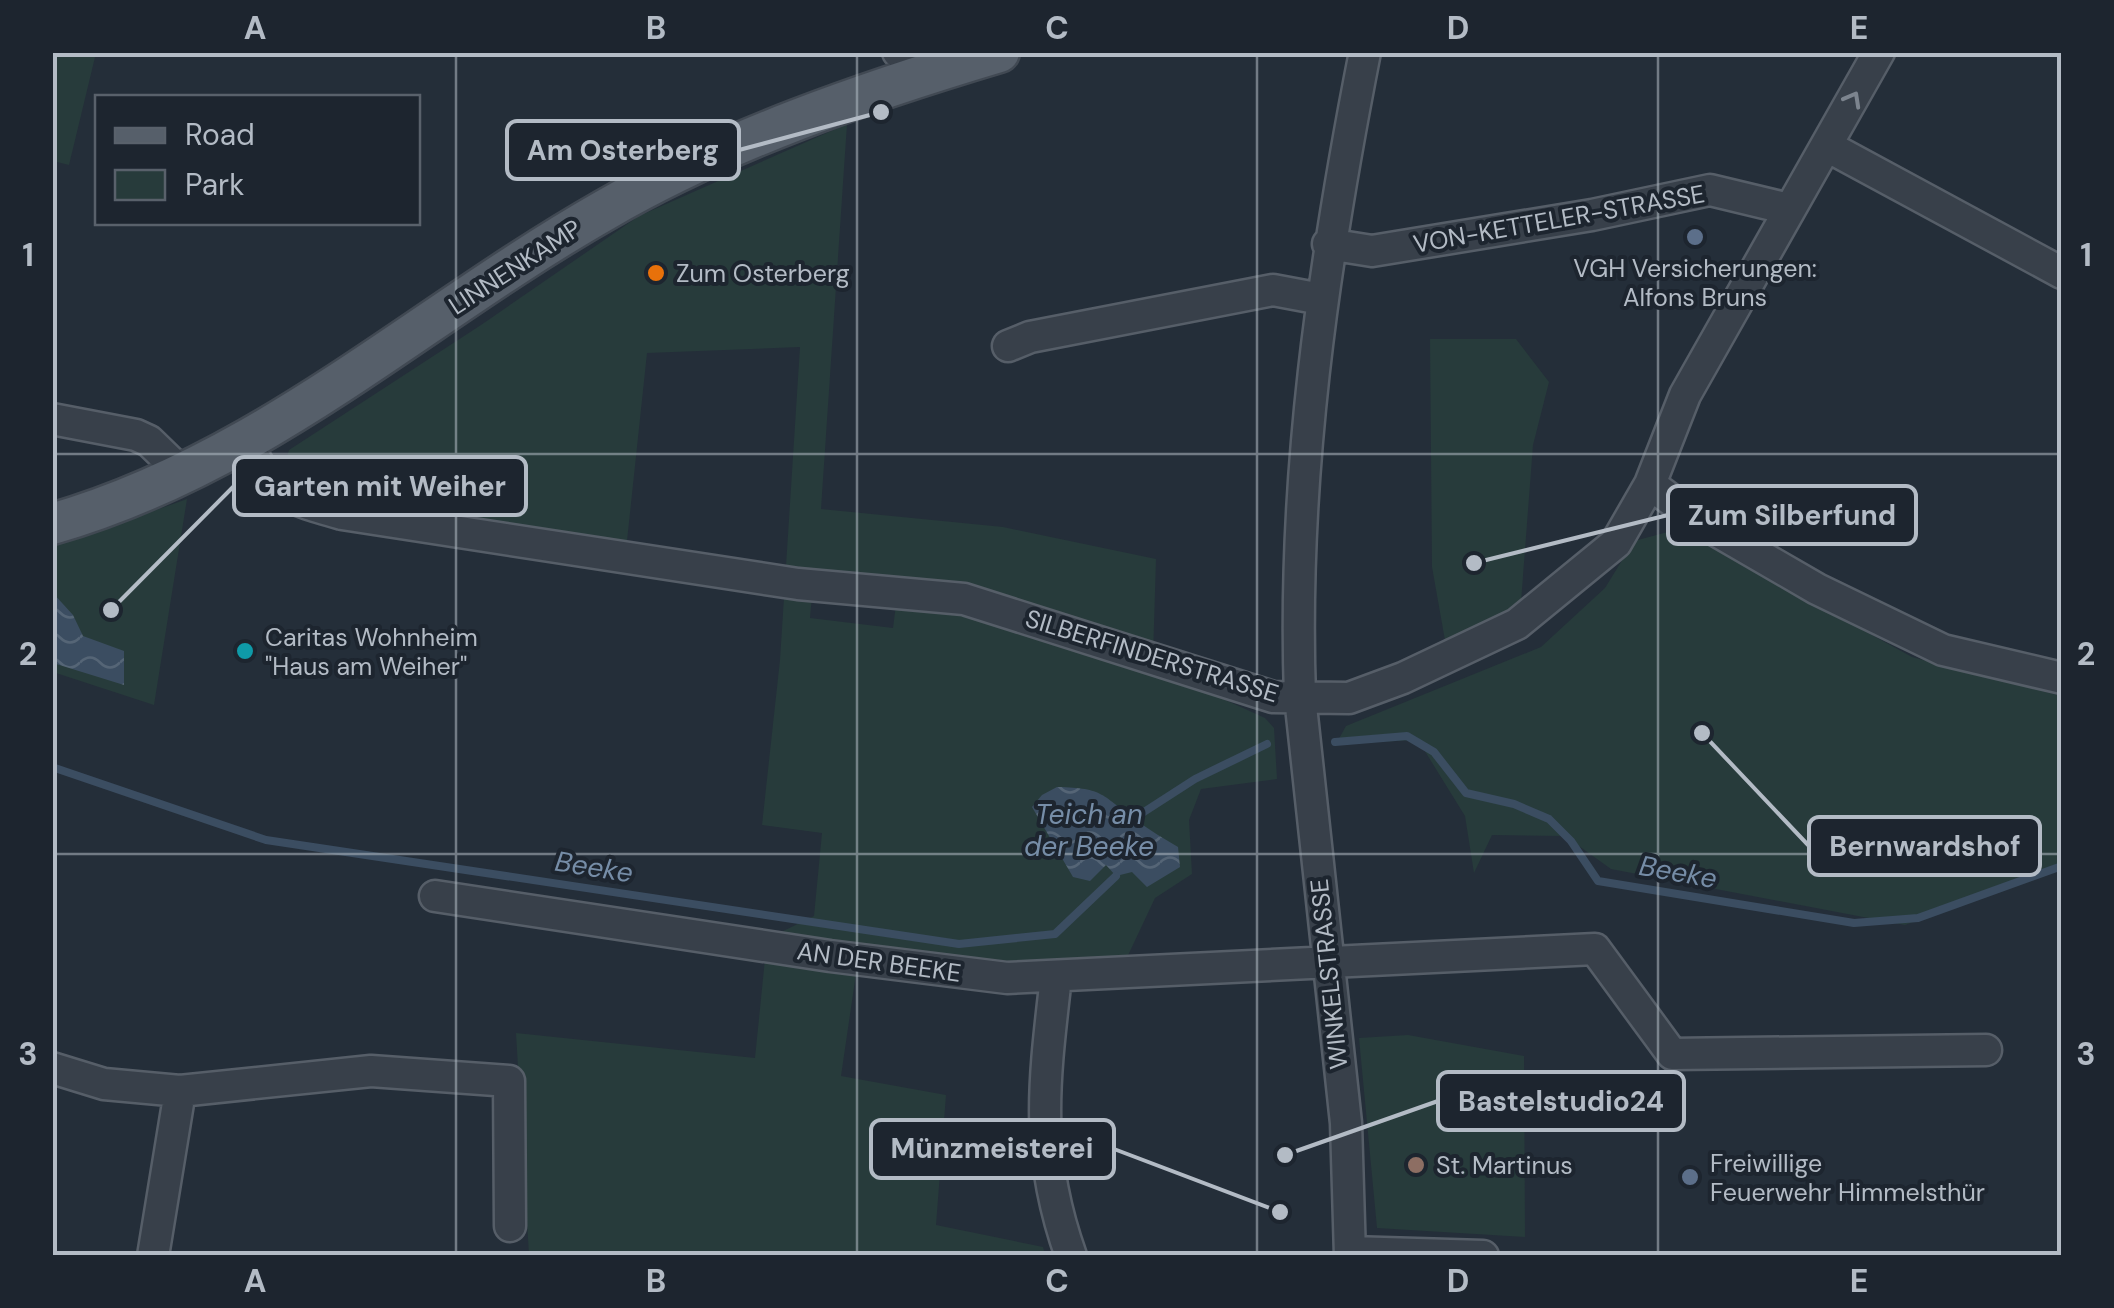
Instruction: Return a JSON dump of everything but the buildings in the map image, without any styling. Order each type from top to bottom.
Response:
[{"type":"main road","name":"LINNENKAMP","points":[[52,524],[182,474],[244,442],[356,375],[496,277],[606,209],[912,63],[999,52]]},
{"type":"street","points":[[1300,698],[1297,632],[1301,497],[1328,244],[1365,52]]},
{"type":"street","name":"SILBERFINDERSTRASSE","points":[[244,442],[273,487],[298,502],[342,514],[798,584],[964,599],[1273,697],[1349,698],[1403,678],[1517,624],[1616,543],[1650,484],[1685,395],[1878,52]]},
{"type":"street","points":[[1826,146],[2062,273]]},
{"type":"street","name":"VON-KETTELER-STRASSE","points":[[1328,244],[1372,251],[1592,215],[1710,190],[1789,209]]},
{"type":"street","points":[[1008,346],[1030,337],[1273,290],[1321,299]]},
{"type":"street","points":[[52,419],[136,435],[149,441],[182,474]]},
{"type":"street","points":[[1650,484],[1698,520],[1818,589],[1943,650],[2062,678]]},
{"type":"street","name":"WINKELSTRASSE","points":[[1300,698],[1346,1123],[1350,1254]]},
{"type":"street","name":"AN DER BEEKE","points":[[435,896],[984,977],[1056,977],[1595,949],[1672,1054],[1986,1050]]},
{"type":"street","points":[[1056,977],[1044,1134],[1055,1198],[1071,1256]]},
{"type":"street","points":[[52,1068],[104,1084],[180,1091],[371,1071],[509,1081],[510,1226]]},
{"type":"street","points":[[152,1256],[180,1091]]},
{"type":"street","points":[[1350,1254],[1483,1256]]},
{"type":"green space","points":[[53,52],[96,53],[69,165],[53,161]]},
{"type":"green space","points":[[847,124],[821,509],[1003,527],[1156,559],[1153,657],[963,597],[813,584],[810,618],[893,628],[897,597],[967,603],[1177,678],[1265,718],[1274,728],[1277,779],[1201,789],[1189,820],[1192,874],[1155,898],[1123,966],[994,970],[859,953],[841,1076],[946,1095],[936,1225],[1043,1247],[1045,1255],[529,1255],[516,1033],[755,1058],[767,939],[814,916],[822,833],[762,825],[780,660],[800,347],[647,353],[627,541],[333,505],[282,474],[289,450],[639,216]]},
{"type":"green space","points":[[1430,339],[1516,339],[1549,382],[1533,445],[1521,602],[1446,646],[1432,567]]},
{"type":"green space","points":[[187,499],[154,705],[53,672],[52,547]]},
{"type":"green space","points":[[1679,529],[1912,657],[2061,696],[2061,871],[2036,876],[1905,925],[1611,869],[1565,836],[1492,835],[1474,873],[1465,816],[1418,740],[1336,744],[1346,726],[1541,647],[1605,588],[1634,541]]},
{"type":"green space","points":[[1408,1035],[1524,1056],[1525,1237],[1377,1228],[1359,1038]]},
{"type":"water","points":[[52,592],[73,615],[83,636],[124,651],[124,685],[53,663]]},
{"type":"water","name":"Teich an der Beeke","points":[[1057,787],[1094,791],[1109,799],[1178,847],[1180,867],[1147,887],[1132,872],[1116,876],[1106,865],[1090,881],[1073,877],[1032,807],[1042,795]]},
{"type":"waterway","name":"Beeke","points":[[1335,742],[1407,736],[1434,752],[1466,793],[1514,804],[1549,819],[1571,841],[1598,881],[1854,923],[1918,918],[2062,866]]},
{"type":"waterway","name":"Beeke","points":[[1133,819],[1195,779],[1267,744]]},
{"type":"waterway","name":"Beeke","points":[[52,767],[266,840],[959,944],[1055,934],[1116,876]]},
{"type":"place","name":"Am Osterberg","points":[[881,112]]},
{"type":"place","name":"VGH Versicherungen: Alfons Bruns","points":[[1695,237]]},
{"type":"place","name":"Zum Osterberg","points":[[656,273]]},
{"type":"place","name":"Zum Silberfund","points":[[1474,563]]},
{"type":"place","name":"Garten mit Weiher","points":[[111,610]]},
{"type":"place","name":"Caritas Wohnheim \"Haus am Weiher\"","points":[[245,651]]},
{"type":"place","name":"Bernwardshof","points":[[1702,733]]},
{"type":"place","name":"Bastelstudio24","points":[[1285,1155]]},
{"type":"place","name":"St. Martinus","points":[[1416,1165]]},
{"type":"place","name":"Freiwillige Feuerwehr Himmelsthür","points":[[1690,1177]]},
{"type":"place","name":"Münzmeisterei","points":[[1280,1212]]}]
